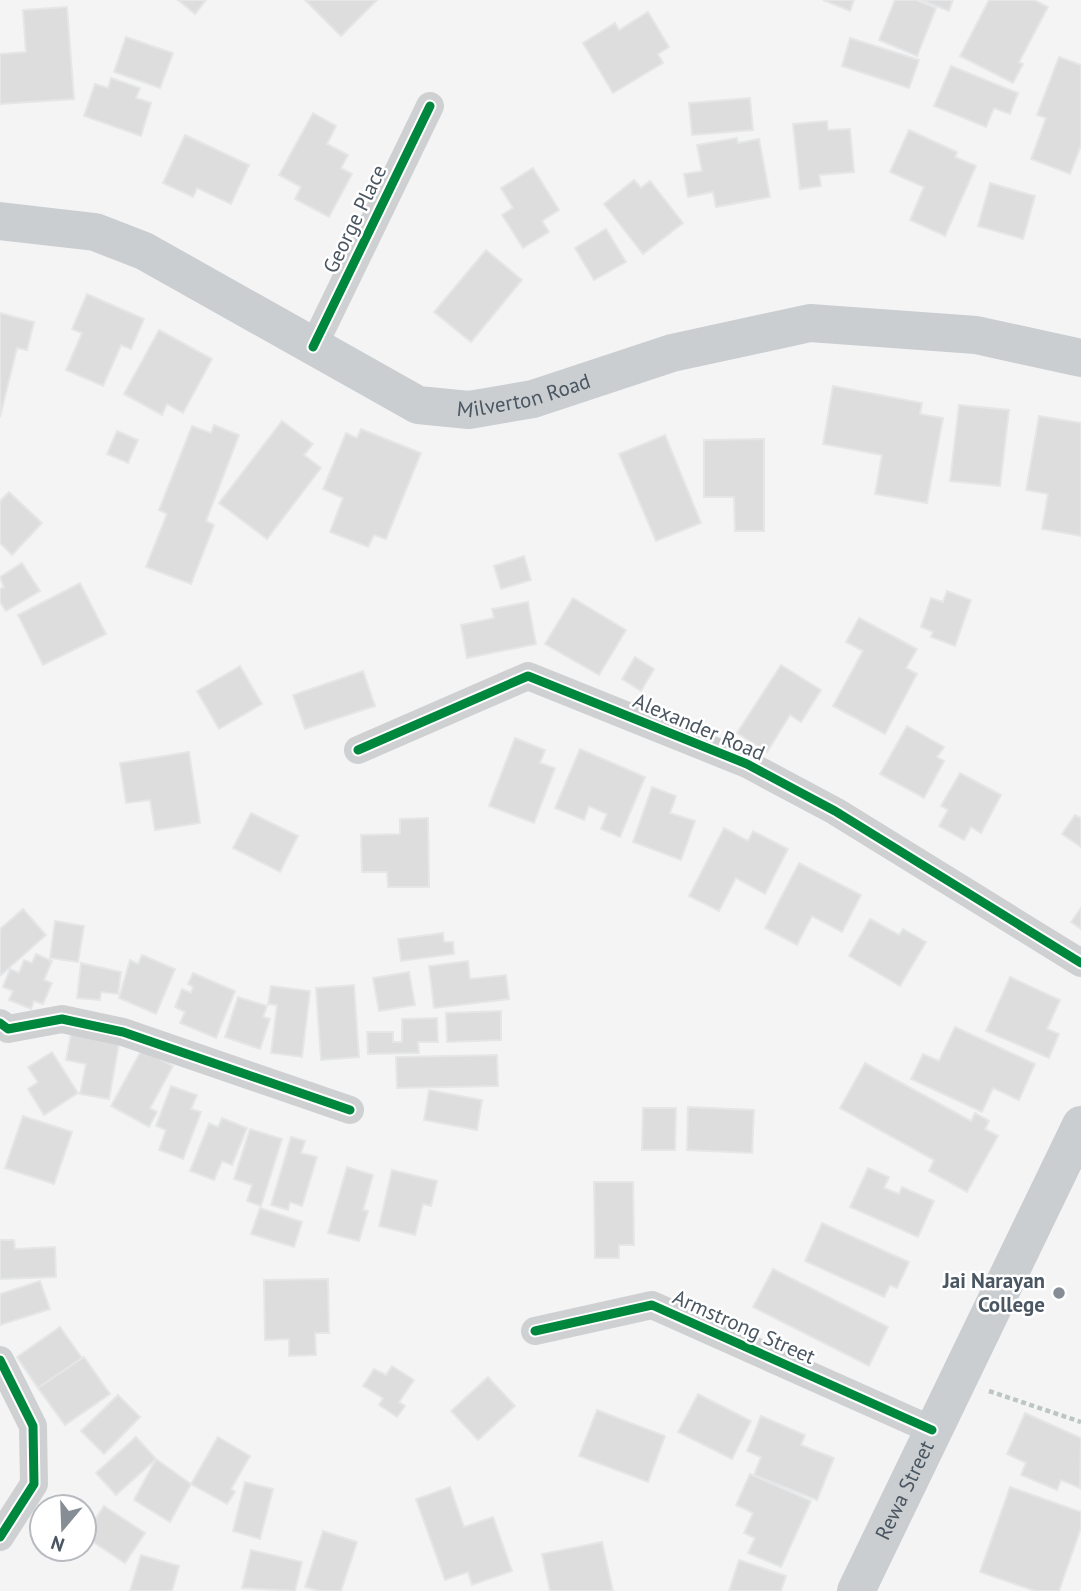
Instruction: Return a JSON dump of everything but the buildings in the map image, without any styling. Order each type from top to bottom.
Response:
[{"type":"main road","name":"Milverton Road","points":[[0,221],[95,232],[144,251],[418,405],[469,410],[533,399],[672,353],[810,323],[976,335],[1081,358]]},
{"type":"main road","name":"Rewa Street","points":[[856,1591],[1081,1125]]},
{"type":"street","name":"George Place","points":[[313,347],[430,106]]},
{"type":"street","name":"Alexander Road","points":[[358,750],[528,676],[747,764],[835,811],[1081,963]]},
{"type":"street","points":[[3,1034],[62,1019],[124,1032],[350,1110]]},
{"type":"street","name":"Armstrong Street","points":[[535,1331],[652,1305],[932,1430]]},
{"type":"street","points":[[0,1360],[33,1426],[34,1484],[0,1537]]},
{"type":"path","points":[[956,1380],[1081,1422]]},
{"type":"cycle path","points":[[313,347],[430,106]]},
{"type":"cycle path","points":[[358,750],[528,676],[747,764],[835,811],[1081,963]]},
{"type":"cycle path","points":[[0,1023],[8,1029],[62,1019],[123,1032],[350,1110]]},
{"type":"cycle path","points":[[535,1331],[652,1305],[932,1430]]},
{"type":"cycle path","points":[[0,1360],[33,1426],[34,1484],[0,1537]]},
{"type":"place","name":"Jai Narayan College","points":[[1059,1293]]}]
